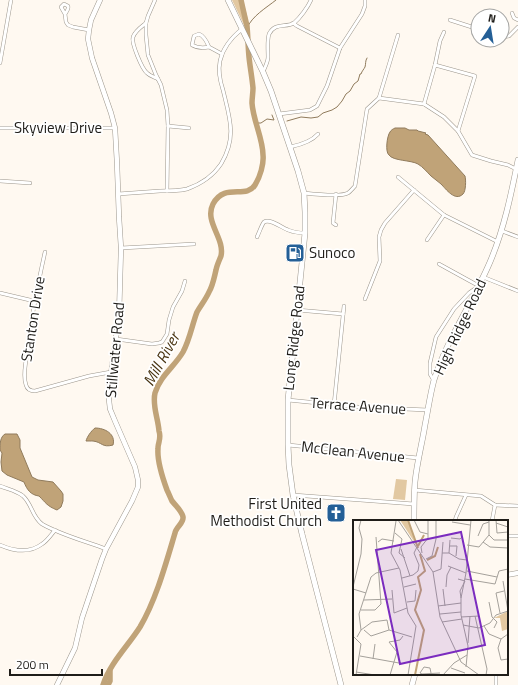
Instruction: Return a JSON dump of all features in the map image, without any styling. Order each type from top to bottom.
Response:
[{"type":"main road","name":"Stillwater Road","points":[[57,685],[75,648],[82,618],[106,549],[138,487],[135,467],[110,409],[109,395],[111,372],[120,296],[121,248],[115,128],[89,45],[88,30],[100,0]]},
{"type":"main road","name":"Long Ridge Road","points":[[228,0],[263,72],[279,114],[304,194],[305,233],[288,400],[289,465],[293,495],[302,534],[342,685]]},
{"type":"main road","name":"High Ridge Road","points":[[414,520],[414,490],[418,458],[434,381],[443,357],[479,286],[498,242],[507,212],[518,160]]},
{"type":"main road","points":[[508,575],[518,573]]},
{"type":"main road","points":[[412,685],[415,675]]},
{"type":"street","points":[[0,62],[11,0]]},
{"type":"street","points":[[155,0],[146,23],[146,35],[148,55],[161,85],[167,110],[167,191]]},
{"type":"street","points":[[263,72],[268,58],[269,35],[273,29],[278,26],[293,23],[312,0]]},
{"type":"street","points":[[279,114],[310,110],[317,106],[327,86],[340,48],[362,14],[365,6],[365,0]]},
{"type":"street","points":[[512,13],[514,18],[518,20]]},
{"type":"street","points":[[65,14],[68,25],[88,30]]},
{"type":"street","points":[[450,20],[470,26]]},
{"type":"street","points":[[146,23],[133,36],[132,41],[142,68],[150,76],[158,79]]},
{"type":"street","points":[[293,23],[296,26],[340,48]]},
{"type":"street","points":[[510,35],[518,27]]},
{"type":"street","points":[[118,194],[186,189],[199,184],[218,168],[228,150],[230,141],[230,124],[219,69],[222,54],[229,41],[243,31]]},
{"type":"street","points":[[424,104],[440,41],[444,32]]},
{"type":"street","points":[[209,47],[208,43],[202,36],[199,34],[194,36],[192,45],[195,47],[209,47],[222,54]]},
{"type":"street","points":[[304,194],[347,194],[355,186],[367,108],[379,98],[398,35]]},
{"type":"street","points":[[435,65],[474,76],[458,131]]},
{"type":"street","points":[[379,98],[424,104],[444,117],[458,131],[472,155],[508,165],[516,169]]},
{"type":"street","points":[[168,126],[189,128]]},
{"type":"street","name":"Skyview Drive","points":[[0,128],[115,128]]},
{"type":"street","points":[[290,147],[313,139],[318,134]]},
{"type":"street","points":[[398,176],[444,215],[498,242]]},
{"type":"street","points":[[0,181],[30,183]]},
{"type":"street","points":[[365,299],[380,261],[379,237],[381,230],[385,223],[414,190]]},
{"type":"street","points":[[336,194],[333,223],[336,225]]},
{"type":"street","points":[[427,240],[444,215]]},
{"type":"street","points":[[257,237],[263,223],[266,221],[273,222],[288,230],[305,233]]},
{"type":"street","points":[[502,230],[518,237]]},
{"type":"street","points":[[121,248],[194,244]]},
{"type":"street","name":"Stanton Drive","points":[[45,252],[34,301],[28,344],[25,378],[26,387],[30,391],[35,391],[89,376],[111,372]]},
{"type":"street","points":[[434,381],[430,374],[430,363],[436,337],[454,309],[469,293],[479,286],[439,264]]},
{"type":"street","points":[[483,277],[518,291]]},
{"type":"street","points":[[116,339],[152,344],[162,342],[167,334],[173,307],[186,281]]},
{"type":"street","points":[[0,293],[34,301]]},
{"type":"street","points":[[334,405],[344,306]]},
{"type":"street","points":[[297,310],[343,314]]},
{"type":"street","name":"Terrace Avenue","points":[[288,400],[358,407],[428,410]]},
{"type":"street","name":"McClean Avenue","points":[[288,445],[418,458]]},
{"type":"street","points":[[0,486],[23,496],[34,516],[41,523],[55,530],[106,549]]},
{"type":"street","points":[[414,490],[481,496],[495,505],[518,506]]},
{"type":"street","points":[[293,495],[414,504]]},
{"type":"street","points":[[455,520],[466,495]]},
{"type":"street","points":[[492,520],[495,505]]},
{"type":"street","points":[[0,546],[18,551],[36,548],[43,544],[55,530]]},
{"type":"shaded area","points":[[232,0],[243,0],[248,20],[245,27]]},
{"type":"shaded area","points":[[395,128],[405,128],[426,133],[425,134],[428,135],[465,176],[466,183],[464,193],[457,197],[454,196],[418,164],[391,157],[388,153],[387,144],[390,131]]},
{"type":"shaded area","points":[[95,428],[109,432],[113,438],[113,445],[106,446],[93,441],[86,441],[89,434]]},
{"type":"shaded area","points":[[5,434],[17,434],[20,440],[20,448],[32,477],[38,480],[53,482],[61,491],[63,494],[63,501],[61,507],[57,510],[49,506],[39,496],[30,492],[24,482],[7,475],[2,471],[2,453],[0,450],[0,443]]},
{"type":"shaded area","points":[[396,479],[407,480],[405,500],[393,499]]},
{"type":"waterway","name":"Mill River","points":[[103,685],[110,669],[140,627],[146,616],[160,581],[176,531],[183,519],[165,486],[158,459],[160,435],[155,407],[155,393],[160,381],[183,352],[197,312],[212,287],[221,256],[220,243],[211,217],[213,204],[218,197],[223,194],[251,189],[257,182],[262,166],[263,149],[252,103],[253,88],[247,26],[241,0]]},
{"type":"waterway","points":[[247,28],[256,16],[276,0]]},
{"type":"waterway","points":[[287,121],[301,117],[318,117],[323,113],[337,107],[354,84],[358,81],[360,74],[365,67],[367,58]]},
{"type":"waterway","points":[[256,123],[261,123],[267,119],[274,120],[272,115]]},
{"type":"waterway","name":"Mill River","points":[[108,685],[110,681],[110,671]]},
{"type":"place","name":"Sunoco","points":[[295,253]]},
{"type":"place","name":"First United Methodist Church","points":[[336,513]]}]
